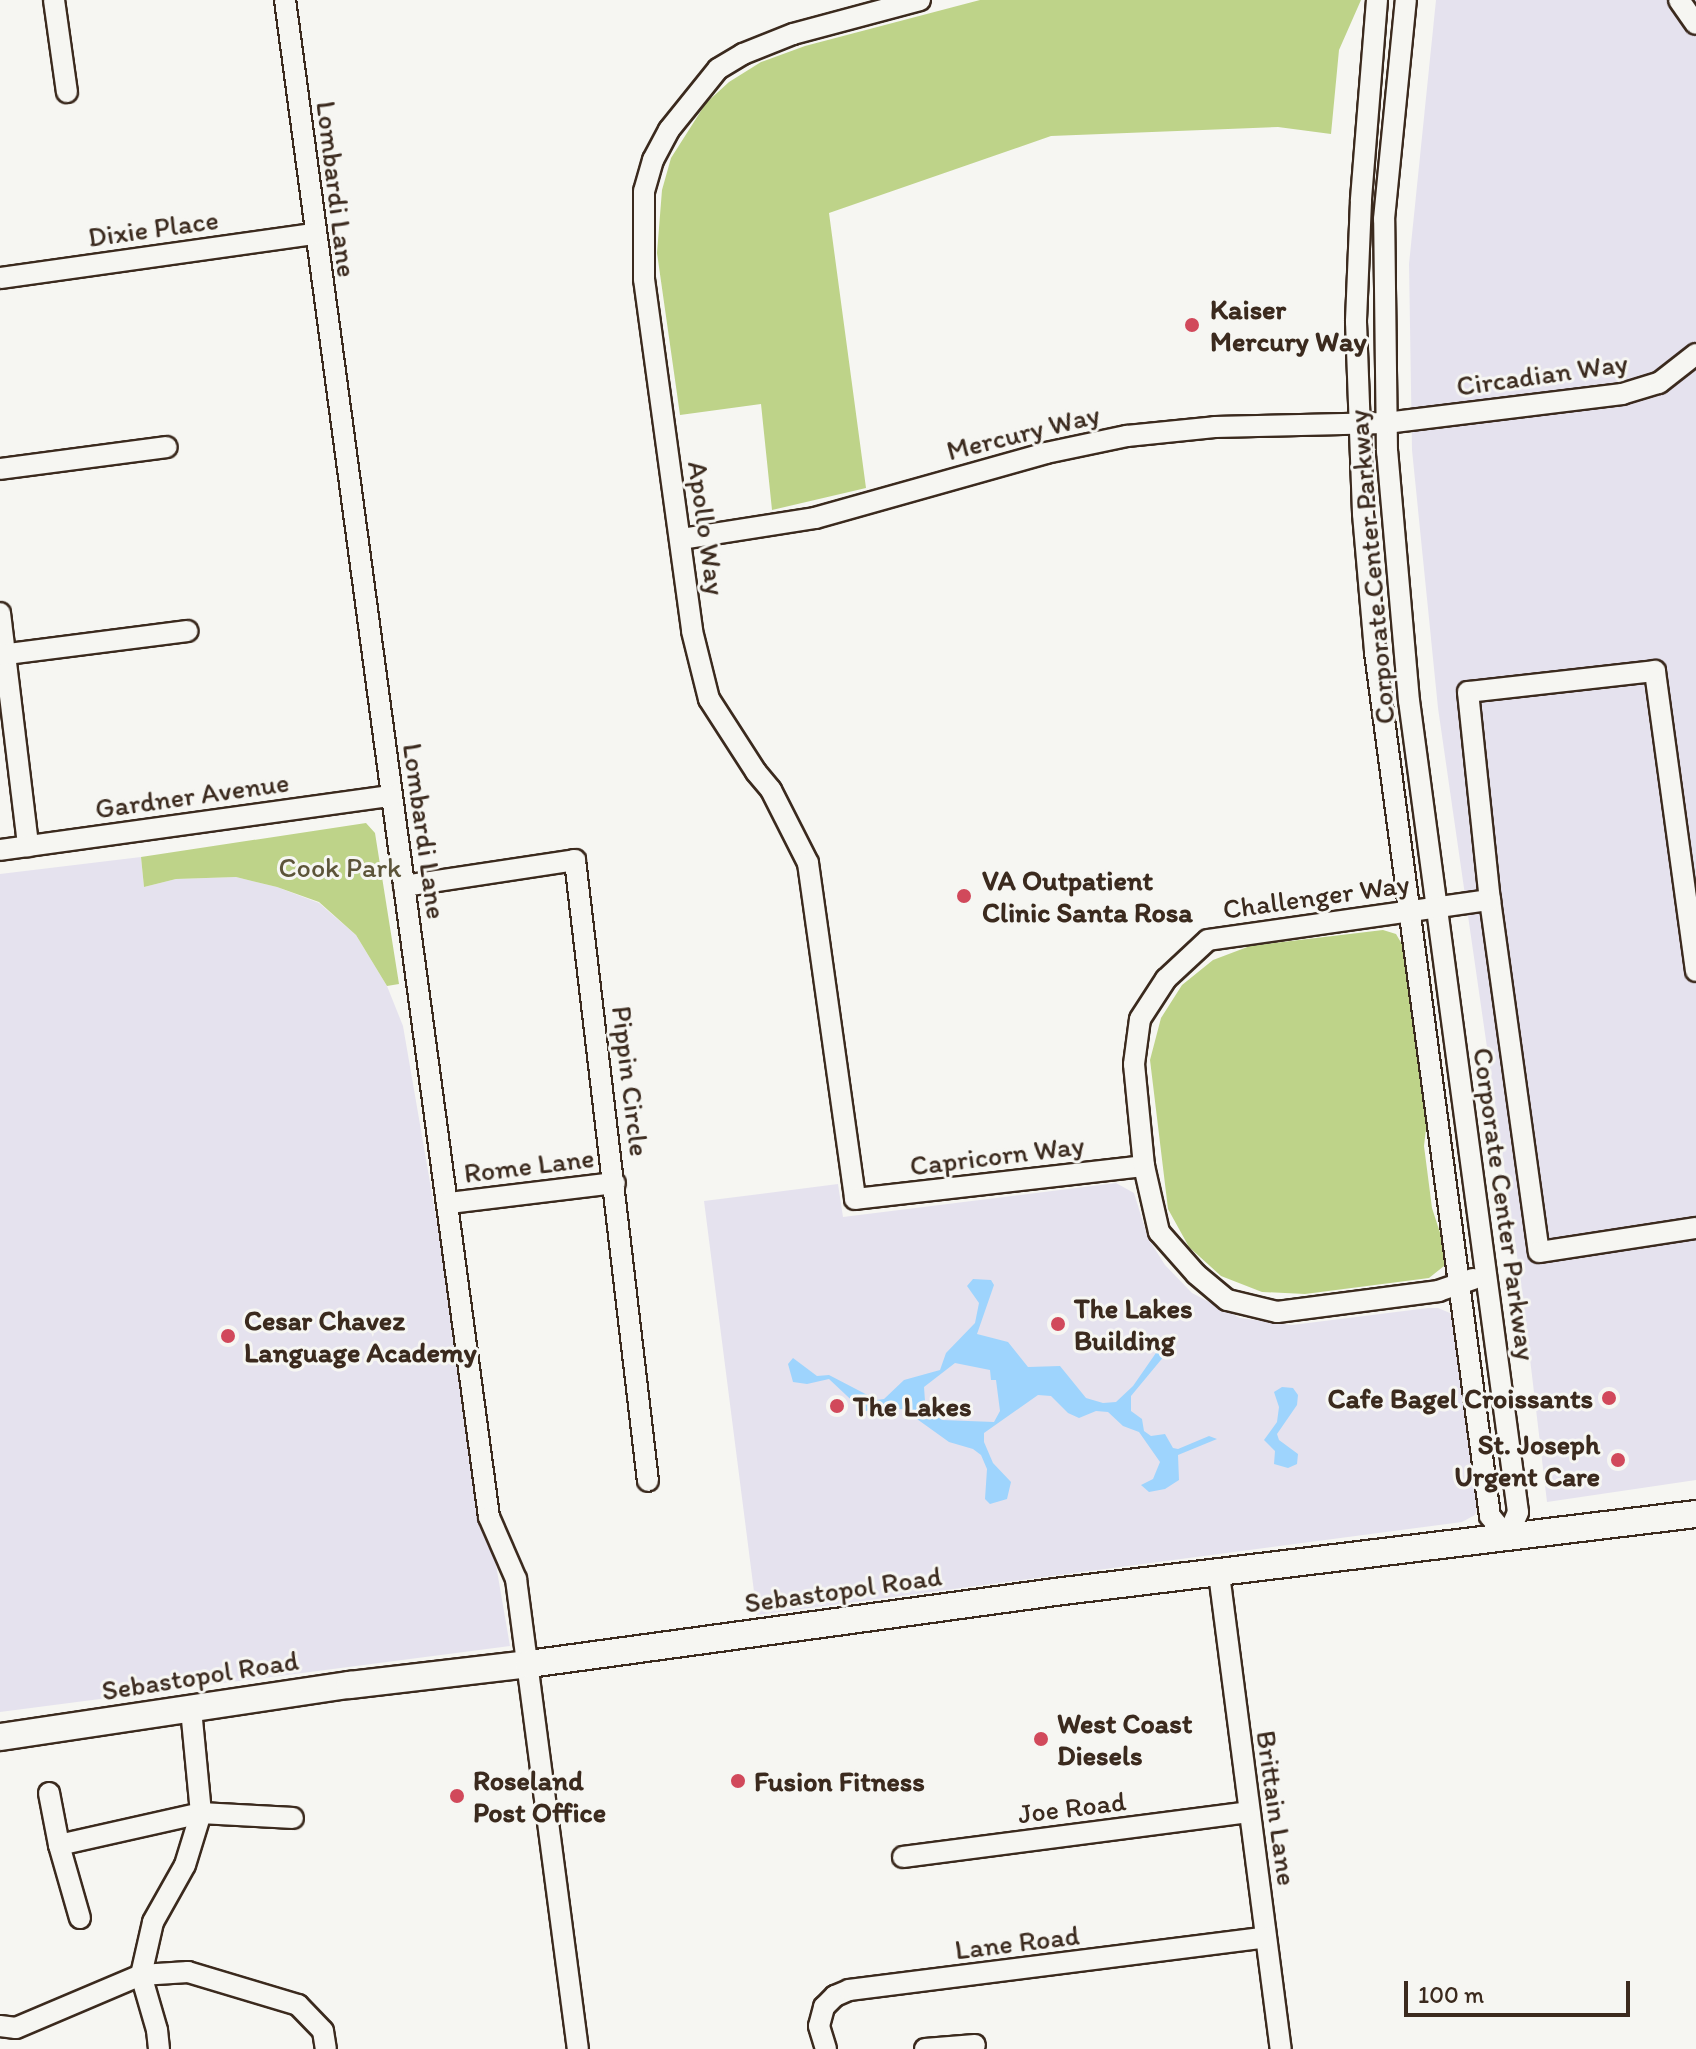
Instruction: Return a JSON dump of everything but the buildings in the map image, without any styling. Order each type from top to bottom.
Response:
[{"type":"main road","name":"Sebastopol Road","points":[[0,1737],[350,1685],[529,1664],[1042,1594],[1696,1514]]},
{"type":"street","points":[[54,0],[67,92]]},
{"type":"street","name":"Lombardi Lane","points":[[285,0],[314,234],[449,1203],[489,1517],[516,1579],[578,2049]]},
{"type":"street","name":"Apollo Way","points":[[855,1199],[808,863],[771,790],[709,699],[692,631],[644,279],[644,191],[653,160],[669,130],[718,69],[743,54],[793,34],[920,0]]},
{"type":"street","name":"Corporate Center Parkway","points":[[1377,0],[1361,201],[1356,322],[1358,424],[1375,652],[1490,1516],[1507,1537],[1518,1512],[1407,686],[1386,423],[1384,219],[1406,0]]},
{"type":"street","points":[[1679,0],[1696,24]]},
{"type":"street","name":"Dixie Place","points":[[0,278],[314,234]]},
{"type":"street","name":"Circadian Way","points":[[1386,423],[1633,392],[1659,383],[1696,354]]},
{"type":"street","name":"Mercury Way","points":[[681,539],[815,518],[1046,453],[1127,436],[1198,428],[1386,423]]},
{"type":"street","points":[[0,469],[167,447]]},
{"type":"street","points":[[0,613],[2,654],[28,846]]},
{"type":"street","points":[[2,654],[187,631]]},
{"type":"street","points":[[1696,971],[1655,671],[1468,692],[1490,900],[1539,1252],[1696,1228]]},
{"type":"street","name":"Gardner Avenue","points":[[0,850],[391,796]]},
{"type":"street","name":"Pippin Circle","points":[[404,886],[575,860],[648,1481]]},
{"type":"street","name":"Challenger Way","points":[[1487,1274],[1439,1291],[1277,1312],[1227,1300],[1196,1274],[1159,1232],[1144,1166],[1134,1064],[1140,1019],[1166,979],[1208,940],[1490,900]]},
{"type":"street","name":"Capricorn Way","points":[[855,1199],[1144,1166]]},
{"type":"street","name":"Rome Lane","points":[[449,1203],[615,1183]]},
{"type":"street","name":"Brittain Lane","points":[[1219,1574],[1281,2049]]},
{"type":"street","points":[[159,2049],[157,2030],[141,1975],[153,1922],[185,1865],[201,1813],[191,1710]]},
{"type":"street","points":[[49,1793],[59,1845],[80,1918]]},
{"type":"street","name":"Joe Road","points":[[903,1857],[1248,1812]]},
{"type":"street","points":[[59,1845],[201,1813],[293,1818]]},
{"type":"street","name":"Lane Road","points":[[826,2049],[819,2026],[824,2007],[835,1996],[849,1990],[1266,1937]]},
{"type":"street","points":[[0,2026],[16,2028],[141,1975],[188,1972],[298,2005],[323,2031],[326,2049]]},
{"type":"street","points":[[925,2049],[975,2045]]},
{"type":"shaded area","points":[[1436,0],[1696,0],[1696,1480],[1547,1502],[1521,1283],[1438,708],[1412,450],[1409,264]]},
{"type":"shaded area","name":"Cesar Chavez Language Academy","points":[[141,857],[144,887],[176,879],[236,877],[277,887],[319,903],[356,935],[387,986],[403,1026],[510,1646],[0,1712],[0,874]]},
{"type":"shaded area","points":[[1116,1183],[1134,1193],[1148,1238],[1165,1265],[1192,1293],[1240,1318],[1292,1325],[1428,1308],[1450,1313],[1455,1326],[1479,1503],[1475,1515],[1462,1522],[757,1615],[704,1201],[838,1184],[843,1217]]},
{"type":"green space","points":[[980,0],[1361,0],[1339,50],[1331,134],[1278,127],[1051,136],[829,213],[866,488],[772,510],[761,404],[680,415],[657,253],[662,190],[671,158],[706,103],[729,82],[761,62],[805,46]]},
{"type":"green space","name":"Cook Park","points":[[366,823],[375,833],[399,984],[387,986],[356,935],[319,902],[236,877],[176,879],[144,887],[141,857]]},
{"type":"green space","points":[[1383,930],[1396,934],[1403,946],[1427,1120],[1424,1146],[1432,1208],[1444,1245],[1444,1266],[1429,1278],[1305,1294],[1262,1292],[1221,1276],[1189,1247],[1168,1209],[1150,1060],[1161,1018],[1182,985],[1213,960],[1250,946]]},
{"type":"water","points":[[973,1279],[991,1280],[994,1285],[977,1334],[1008,1342],[1028,1367],[1060,1366],[1086,1398],[1103,1403],[1116,1402],[1133,1386],[1158,1350],[1165,1355],[1131,1396],[1131,1411],[1142,1419],[1144,1431],[1151,1436],[1165,1434],[1173,1448],[1178,1449],[1209,1436],[1217,1439],[1178,1455],[1179,1480],[1165,1489],[1149,1492],[1141,1485],[1153,1479],[1160,1462],[1139,1432],[1123,1426],[1108,1412],[1096,1411],[1079,1418],[1068,1413],[1051,1396],[1038,1395],[984,1433],[984,1442],[993,1463],[1011,1482],[1007,1499],[990,1504],[985,1499],[987,1469],[981,1455],[973,1449],[949,1442],[903,1409],[863,1411],[829,1379],[807,1384],[793,1382],[788,1364],[793,1358],[817,1376],[829,1375],[877,1400],[884,1399],[904,1380],[940,1370],[946,1353],[975,1323],[979,1303],[967,1286]],"holes":[[[955,1363],[990,1370],[991,1380],[996,1380],[1000,1411],[994,1422],[942,1420],[925,1401],[924,1387]]]},
{"type":"water","points":[[1282,1387],[1293,1388],[1298,1395],[1297,1405],[1277,1434],[1279,1440],[1298,1454],[1297,1464],[1288,1468],[1274,1464],[1275,1451],[1264,1440],[1277,1422],[1279,1407],[1274,1392]]},
{"type":"place","name":"Kaiser Mercury Way","points":[[1192,325]]},
{"type":"place","name":"VA Outpatient Clinic Santa Rosa","points":[[964,896]]},
{"type":"place","name":"The Lakes Building","points":[[1058,1324]]},
{"type":"place","name":"Cesar Chavez Language Academy","points":[[228,1336]]},
{"type":"place","name":"Cafe Bagel Croissants","points":[[1609,1398]]},
{"type":"place","name":"The Lakes","points":[[837,1406]]},
{"type":"place","name":"St. Joseph Urgent Care","points":[[1618,1460]]},
{"type":"place","name":"West Coast Diesels","points":[[1041,1739]]},
{"type":"place","name":"Fusion Fitness","points":[[738,1781]]},
{"type":"place","name":"Roseland Post Office","points":[[457,1796]]}]
